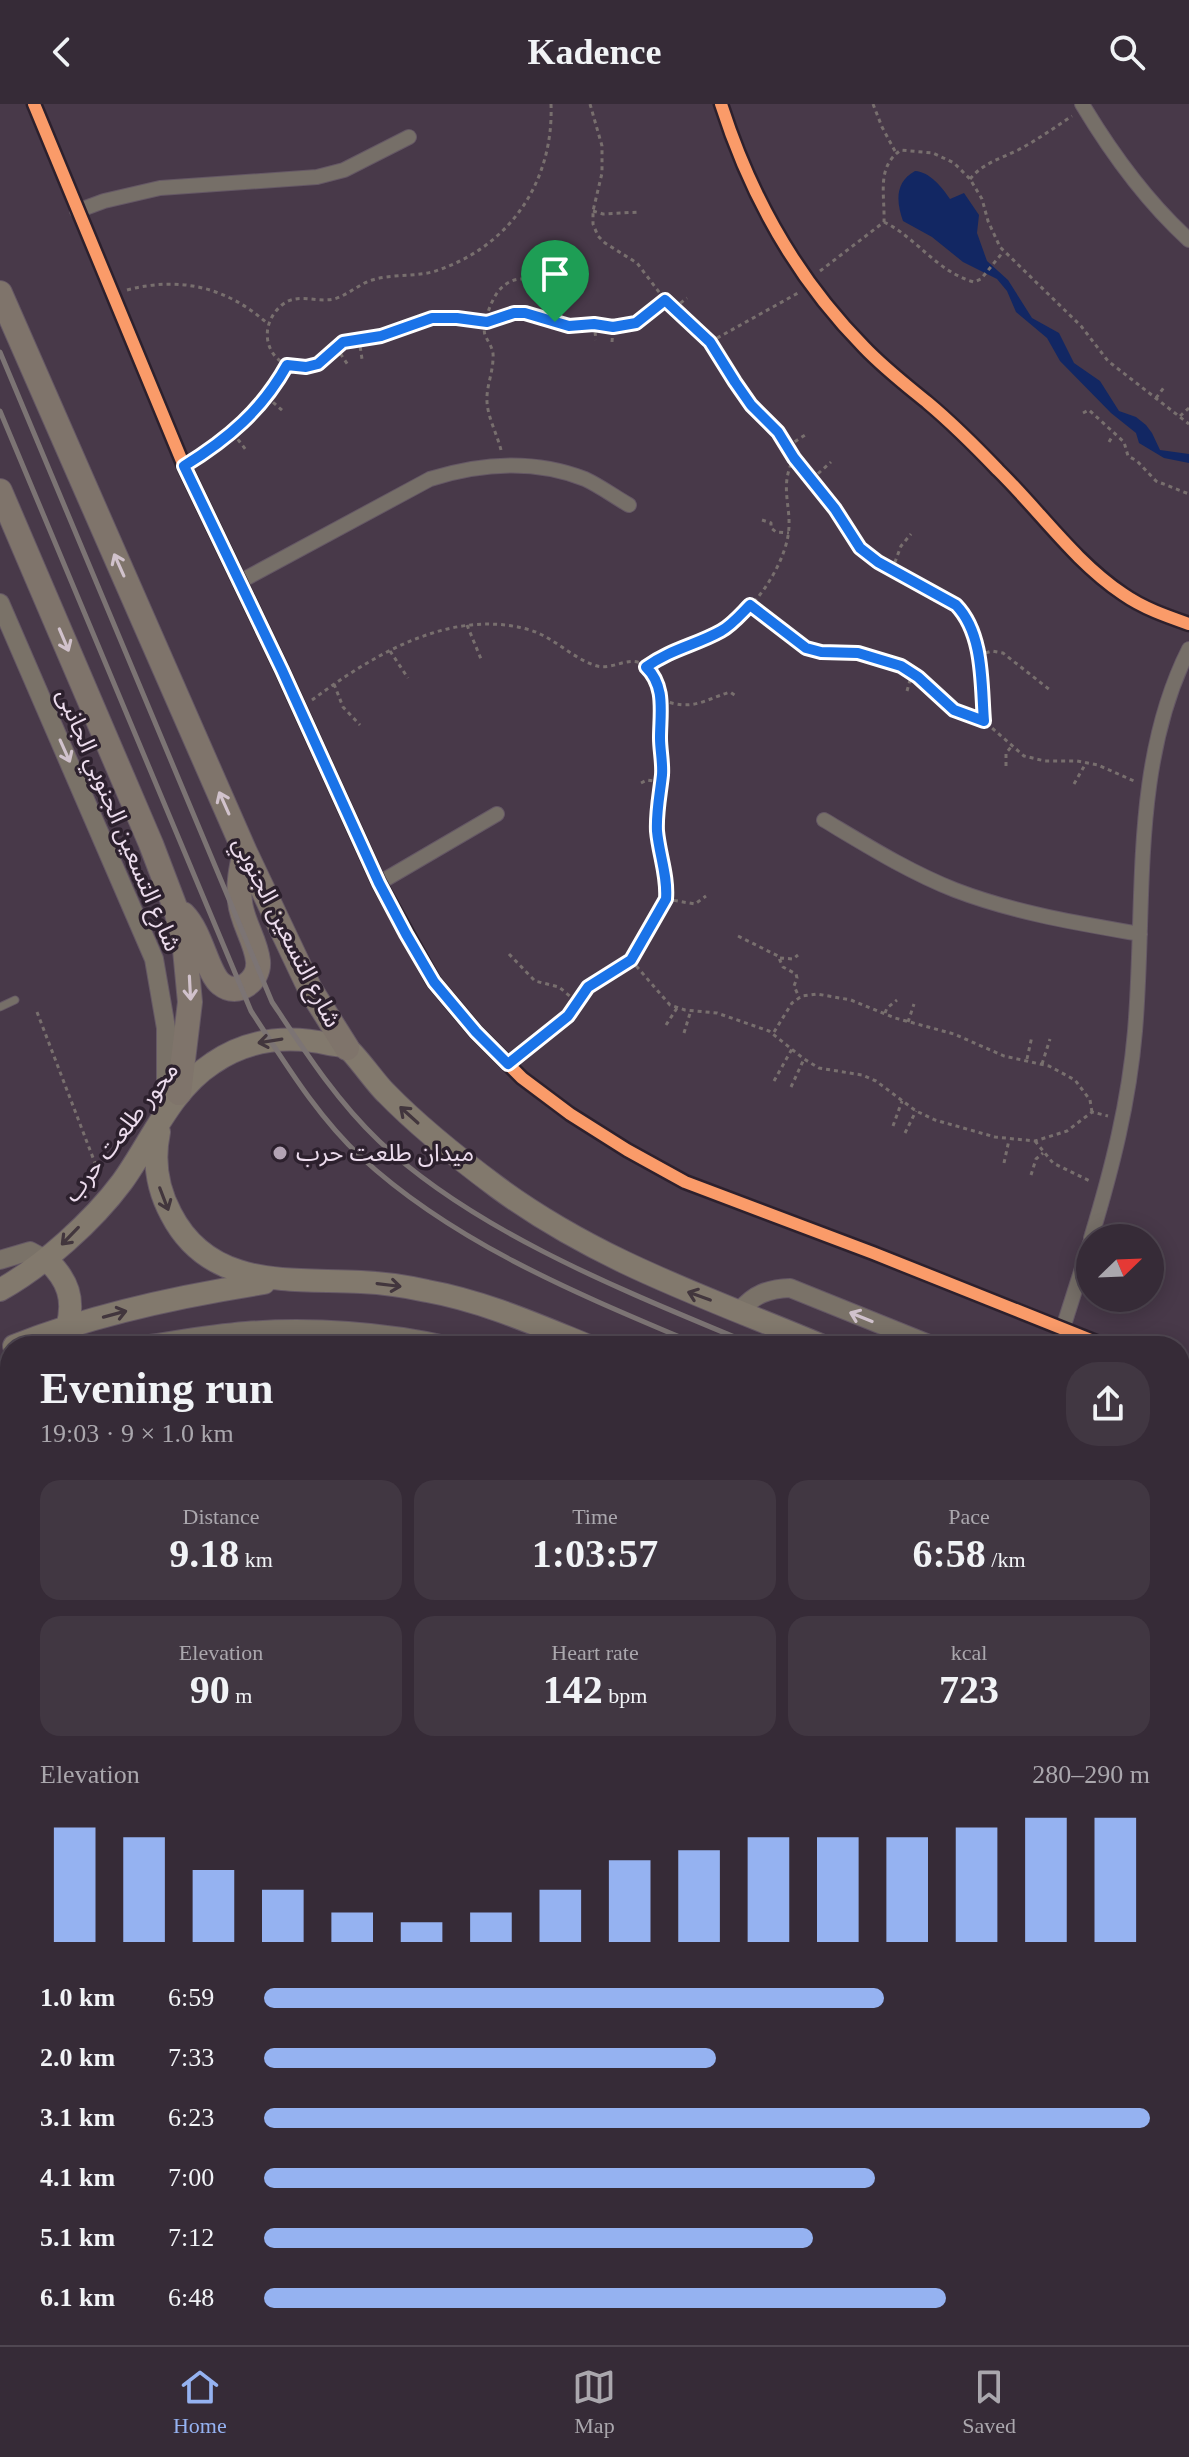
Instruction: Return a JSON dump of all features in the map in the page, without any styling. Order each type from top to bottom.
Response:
[{"type":"highway","name":"شارع التسعين الجنوبي","points":[[0,293],[245,852],[310,989],[347,1048]]},
{"type":"highway","points":[[0,491],[151,844],[184,939],[190,1002],[169,1109]]},
{"type":"highway","points":[[175,907],[197,931],[212,972],[220,984],[234,989],[248,985],[257,973],[258,959],[240,905],[245,852]]},
{"type":"main road","name":"محور طلعت حرب","points":[[0,1290],[47,1260],[108,1199],[169,1109],[212,1063],[253,1044],[294,1039],[347,1048]]},
{"type":"main road","name":"شارع التسعين الجنوبي","points":[[347,1048],[404,1111],[459,1157],[562,1231],[636,1270],[799,1336]]},
{"type":"main road","points":[[169,1109],[156,1152],[165,1204],[184,1235],[226,1267],[262,1278],[363,1282],[429,1291],[492,1309],[563,1336]]},
{"type":"main road","points":[[47,1260],[67,1283],[71,1313],[67,1328]]},
{"type":"main road","points":[[44,1336],[168,1300],[285,1280]]},
{"type":"street","points":[[34,104],[184,466],[379,883],[434,982],[476,1032],[508,1064],[570,1114],[685,1182],[1082,1336]]},
{"type":"street","points":[[721,104],[767,216],[809,283],[866,349],[966,438],[1095,573],[1155,612],[1189,624]]},
{"type":"street","points":[[1086,106],[1111,151],[1141,191],[1189,240]]},
{"type":"street","points":[[77,211],[104,201],[160,188],[317,177],[344,170],[409,137]]},
{"type":"street","points":[[239,582],[430,479],[454,472],[504,465],[560,471],[588,480],[629,505]]},
{"type":"street","name":"شارع التسعين الجنوبي الجانبى","points":[[0,603],[154,959],[166,1028],[169,1109]]},
{"type":"street","points":[[1096,1224],[1124,1120],[1135,1030],[1149,787],[1161,722],[1189,649]]},
{"type":"street","points":[[379,883],[497,814]]},
{"type":"street","points":[[824,820],[912,870],[993,903],[1036,915],[1140,934]]},
{"type":"street","points":[[0,1260],[30,1251],[47,1260]]},
{"type":"street","points":[[1063,1328],[1076,1287]]},
{"type":"street","points":[[740,1311],[760,1293],[773,1288],[790,1288],[909,1336]]},
{"type":"street","points":[[209,1336],[246,1331],[299,1330],[386,1336]]},
{"type":"lane","points":[[0,1007],[15,1000]]},
{"type":"path","points":[[551,104],[551,140],[540,179],[518,215],[483,249],[435,271],[370,281],[334,299],[291,300],[276,311],[268,324],[267,344],[278,360],[287,365],[306,367],[318,364],[328,358],[336,347],[351,340],[381,336],[432,318],[487,322],[514,313],[525,313],[569,326],[594,324],[613,327],[636,323],[665,300]]},
{"type":"path","points":[[590,104],[603,159],[593,211],[593,224],[598,236],[637,263],[673,309],[710,342],[751,405],[788,446],[860,548],[892,570],[956,605],[969,622],[978,655],[984,721]]},
{"type":"path","points":[[873,104],[896,153]]},
{"type":"path","points":[[970,179],[988,163],[1020,149],[1086,106]]},
{"type":"path","points":[[884,222],[884,172],[890,158],[901,150],[933,153],[954,163],[970,179],[982,199],[995,238],[1003,251],[1081,326],[1108,361],[1126,378],[1189,424]]},
{"type":"path","points":[[593,211],[603,214],[640,212]]},
{"type":"path","points":[[710,342],[809,283],[884,222]]},
{"type":"path","points":[[884,222],[902,231],[920,250],[956,276],[974,282],[985,274],[1003,251]]},
{"type":"path","points":[[504,465],[488,408],[494,357],[485,334],[499,290],[518,279],[540,284],[549,291],[554,302],[555,322]]},
{"type":"path","points":[[112,294],[163,283],[196,285],[242,304],[268,324]]},
{"type":"path","points":[[673,309],[687,298]]},
{"type":"path","points":[[594,324],[596,340]]},
{"type":"path","points":[[612,342],[613,327]]},
{"type":"path","points":[[359,339],[362,359]]},
{"type":"path","points":[[336,347],[348,365]]},
{"type":"path","points":[[184,466],[233,433],[267,397],[287,365]]},
{"type":"path","points":[[1156,398],[1165,386]]},
{"type":"path","points":[[267,397],[284,412]]},
{"type":"path","points":[[1180,416],[1189,408]]},
{"type":"path","points":[[1083,413],[1089,410],[1124,442],[1128,456],[1151,477],[1189,494]]},
{"type":"path","points":[[233,433],[246,450]]},
{"type":"path","points":[[788,446],[805,435]]},
{"type":"path","points":[[1109,442],[1113,435]]},
{"type":"path","points":[[646,667],[670,651],[723,630],[750,605],[774,570],[789,533],[785,489],[787,472],[794,458]]},
{"type":"path","points":[[812,479],[831,462]]},
{"type":"path","points":[[762,520],[771,523],[772,531],[789,533]]},
{"type":"path","points":[[892,570],[901,546],[911,534]]},
{"type":"path","points":[[750,605],[806,648],[880,657],[912,673],[954,710],[984,721],[1024,756],[1045,761],[1098,765],[1149,787]]},
{"type":"path","points":[[299,710],[334,684],[390,651],[436,632],[467,625],[500,624],[533,630],[593,665],[606,666],[629,660],[641,662],[658,686],[662,700],[657,831],[667,888],[666,899],[631,960],[588,987],[555,1028],[508,1064]]},
{"type":"path","points":[[467,625],[481,659]]},
{"type":"path","points":[[390,651],[408,678]]},
{"type":"path","points":[[978,655],[992,651],[1003,653],[1050,690]]},
{"type":"path","points":[[907,691],[912,673]]},
{"type":"path","points":[[334,684],[343,707],[360,725]]},
{"type":"path","points":[[662,700],[677,706],[697,705],[730,692],[736,696]]},
{"type":"path","points":[[1006,766],[1006,753],[1011,747]]},
{"type":"path","points":[[1074,784],[1086,763]]},
{"type":"path","points":[[641,783],[647,780],[661,782]]},
{"type":"path","points":[[666,899],[695,904],[706,896]]},
{"type":"path","points":[[738,936],[780,958],[787,960],[798,955]]},
{"type":"path","points":[[509,954],[535,981],[559,987],[578,1003]]},
{"type":"path","points":[[780,958],[783,967],[797,976],[794,986],[799,997]]},
{"type":"path","points":[[631,960],[663,999],[677,1008],[717,1013],[773,1034],[819,1068],[862,1075],[876,1081],[916,1111],[935,1120],[1009,1140],[1035,1141],[1067,1131],[1092,1112]]},
{"type":"path","points":[[773,1034],[799,997],[817,994],[834,996],[908,1022],[954,1034],[1004,1056],[1042,1064],[1075,1080],[1090,1100],[1092,1112]]},
{"type":"path","points":[[885,1013],[897,1000]]},
{"type":"path","points":[[908,1022],[914,1004]]},
{"type":"path","points":[[666,1025],[677,1008]]},
{"type":"path","points":[[684,1033],[691,1010]]},
{"type":"path","points":[[37,1012],[108,1199]]},
{"type":"path","points":[[1027,1060],[1032,1036]]},
{"type":"path","points":[[1042,1064],[1050,1039]]},
{"type":"path","points":[[774,1081],[792,1049]]},
{"type":"path","points":[[791,1087],[804,1059]]},
{"type":"path","points":[[893,1126],[902,1101]]},
{"type":"path","points":[[905,1133],[916,1111]]},
{"type":"path","points":[[1092,1112],[1124,1120]]},
{"type":"path","points":[[1004,1163],[1009,1140]]},
{"type":"path","points":[[1035,1141],[1043,1153],[1065,1170],[1106,1188]]},
{"type":"path","points":[[1031,1175],[1036,1159],[1043,1153]]},
{"type":"water","points":[[915,171],[931,177],[950,199],[964,193],[979,215],[977,233],[987,261],[1008,280],[1032,318],[1059,333],[1074,363],[1100,381],[1119,411],[1136,417],[1146,425],[1160,450],[1189,454],[1189,463],[1164,458],[1139,443],[1136,433],[1111,413],[1060,361],[1047,338],[1016,312],[1007,291],[997,279],[963,262],[932,237],[903,221],[899,193],[908,175]]},
{"type":"railway","points":[[0,352],[272,1002],[335,1092],[379,1141],[462,1205],[558,1259],[732,1336]]},
{"type":"railway","points":[[0,411],[251,1011],[315,1106],[361,1157],[438,1217],[522,1266],[677,1336]]},
{"type":"cycle path","points":[[34,104],[184,466],[379,883],[434,982],[476,1032],[522,1078],[570,1114],[685,1182],[1081,1336]]},
{"type":"cycle path","points":[[721,104],[761,203],[797,264],[840,321],[879,362],[964,436],[1105,581],[1139,603],[1189,624]]},
{"type":"place","name":"ميدان طلعت حرب","points":[[280,1153]]},
{"type":"route","points":[[665,300],[705,337],[751,405],[778,432],[794,458],[823,492],[860,548],[878,562],[944,597],[965,614],[978,655],[984,721],[954,710],[918,677],[880,657],[806,648],[750,605],[723,630],[656,659],[646,667],[658,686],[662,700],[662,772],[657,831],[667,888],[666,899],[631,960],[588,987],[568,1016],[508,1064],[434,982],[406,934],[379,883],[184,466],[233,433],[253,414],[287,365],[306,367],[318,364],[343,342],[370,339],[432,318],[487,322],[514,313],[525,313],[555,322],[569,326],[626,326],[644,318],[665,300]]}]
